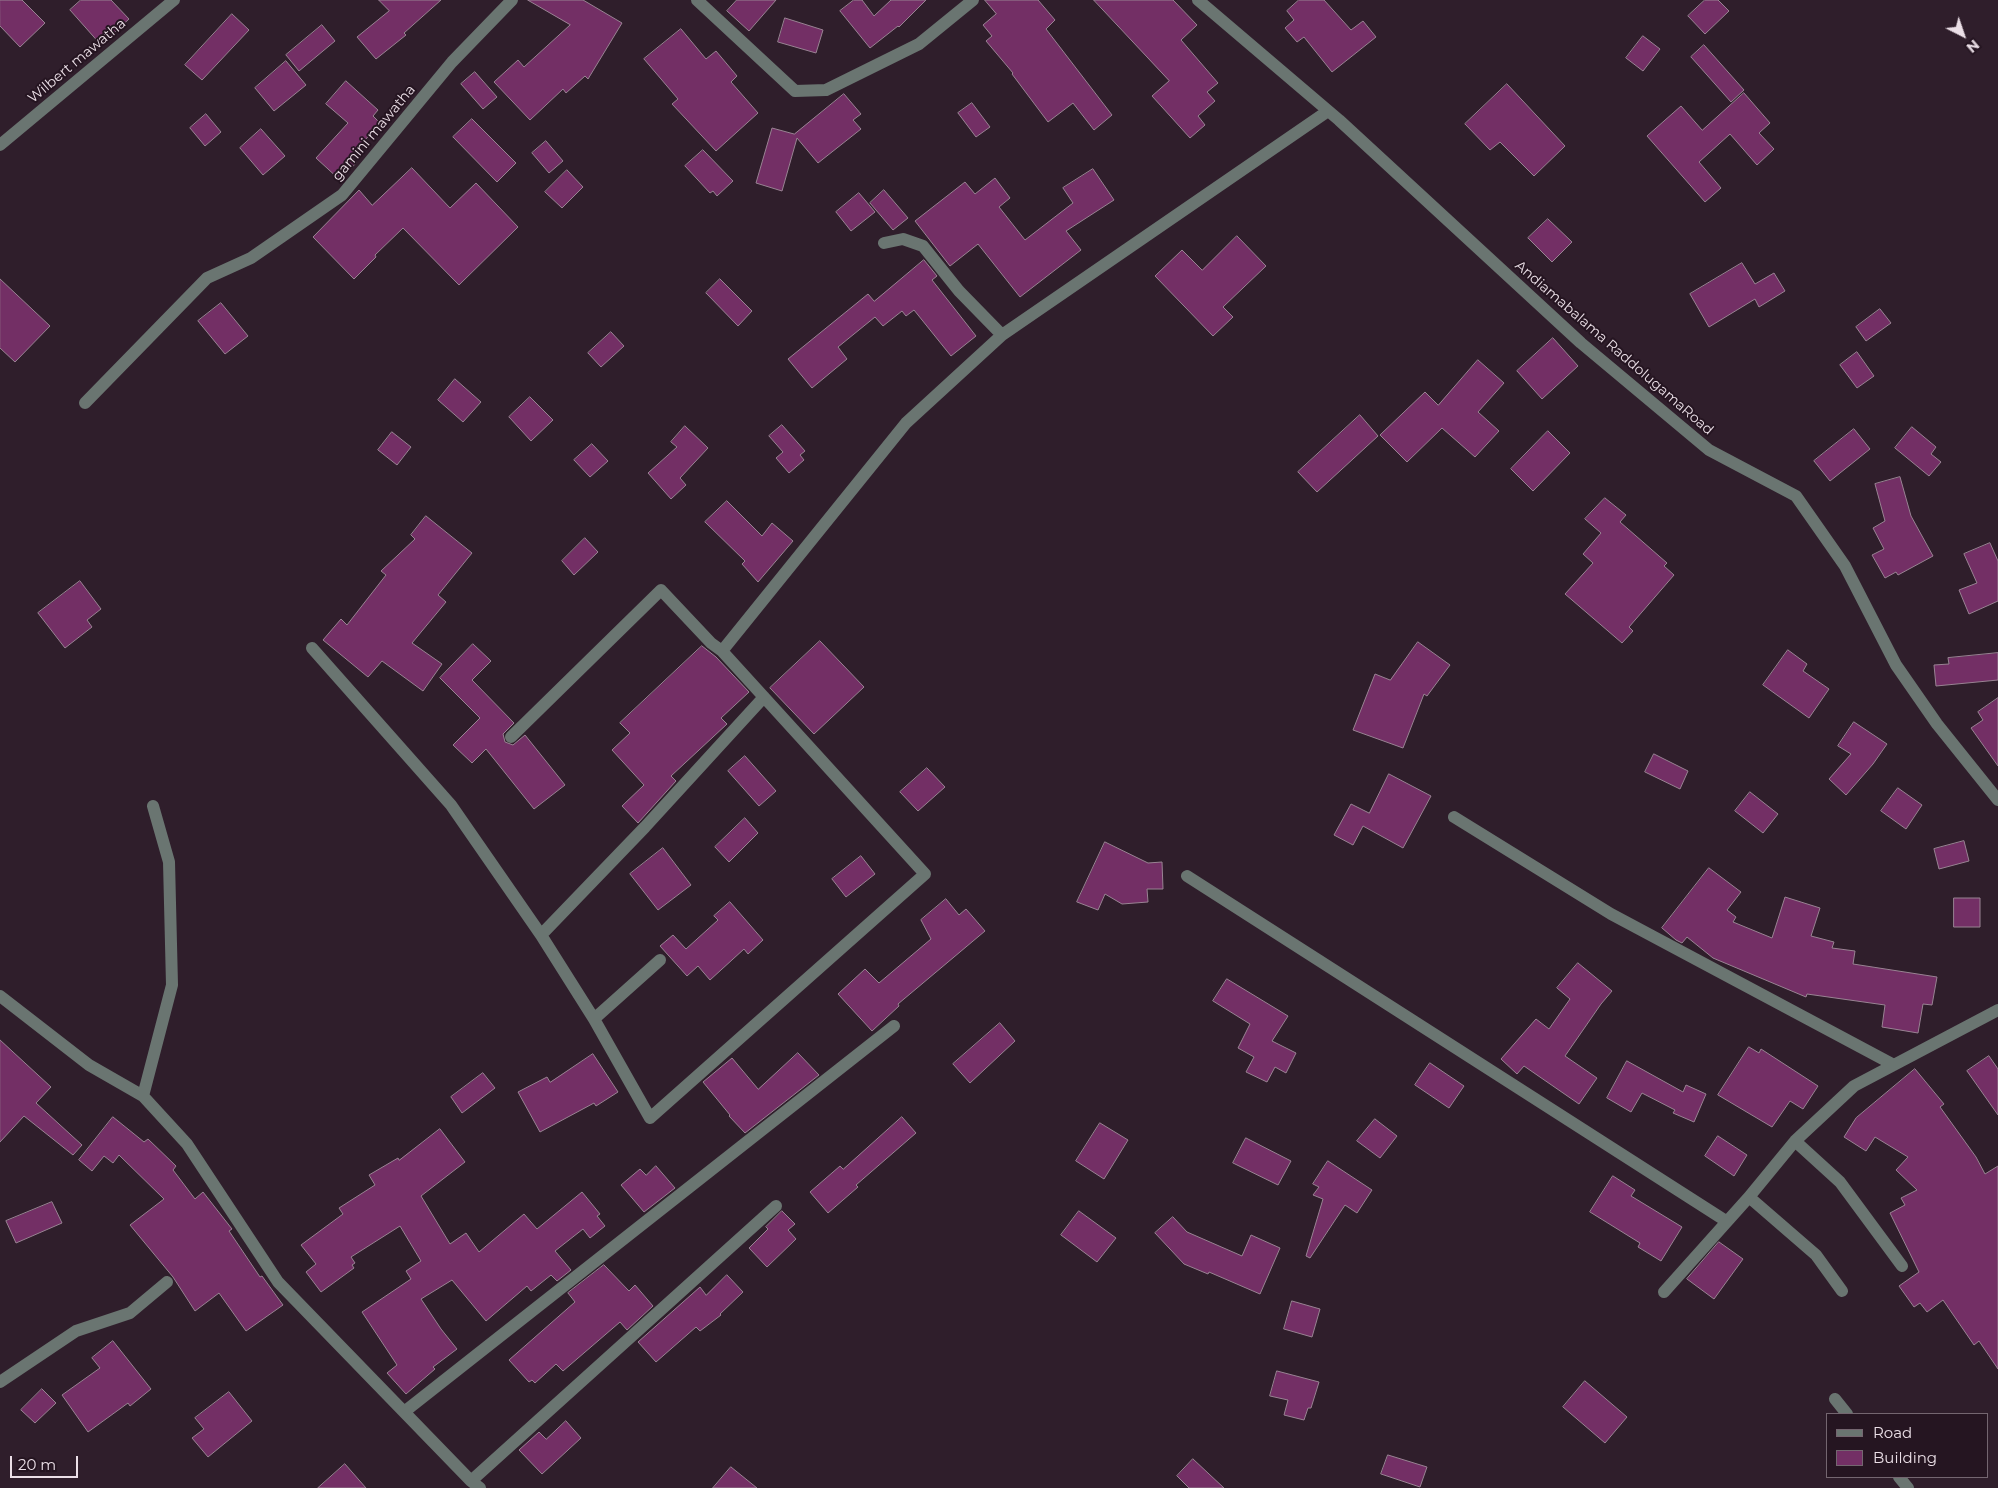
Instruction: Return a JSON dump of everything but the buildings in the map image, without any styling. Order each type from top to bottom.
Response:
[{"type":"street","name":"Wilbert mawatha","points":[[0,145],[174,0]]},
{"type":"street","name":"gamini mawatha","points":[[85,403],[207,278],[251,258],[342,195],[452,62],[512,0]]},
{"type":"street","points":[[697,0],[796,91],[826,90],[919,44],[973,0]]},
{"type":"street","name":"Andiamabalama RaddolugamaRoad","points":[[1198,0],[1328,111],[1581,343],[1708,450],[1796,496],[1845,566],[1896,665],[1937,724],[1998,800]]},
{"type":"street","points":[[722,651],[906,423],[1002,335],[1328,111]]},
{"type":"street","points":[[884,243],[903,239],[923,246],[959,291],[1002,335]]},
{"type":"street","points":[[312,648],[451,805],[541,935],[594,1019],[650,1118],[925,874],[722,651],[711,643],[661,590],[511,737]]},
{"type":"street","points":[[541,935],[645,827],[764,697]]},
{"type":"street","points":[[143,1096],[172,985],[169,862],[153,806]]},
{"type":"street","points":[[1454,817],[1612,914],[1894,1065]]},
{"type":"street","points":[[1187,876],[1726,1221]]},
{"type":"street","points":[[594,1019],[660,960]]},
{"type":"street","points":[[0,996],[89,1066],[143,1096],[186,1144],[278,1282],[476,1484],[776,1206]]},
{"type":"street","points":[[1664,1292],[1749,1197],[1795,1141],[1854,1086],[1998,1010]]},
{"type":"street","points":[[404,1412],[894,1026]]},
{"type":"street","points":[[1795,1141],[1840,1182],[1902,1266]]},
{"type":"street","points":[[1749,1197],[1816,1255],[1842,1291]]},
{"type":"street","points":[[0,1382],[76,1332],[130,1313],[167,1282]]},
{"type":"street","points":[[1835,1399],[1846,1413]]},
{"type":"street","points":[[1900,1478],[1908,1488]]}]
